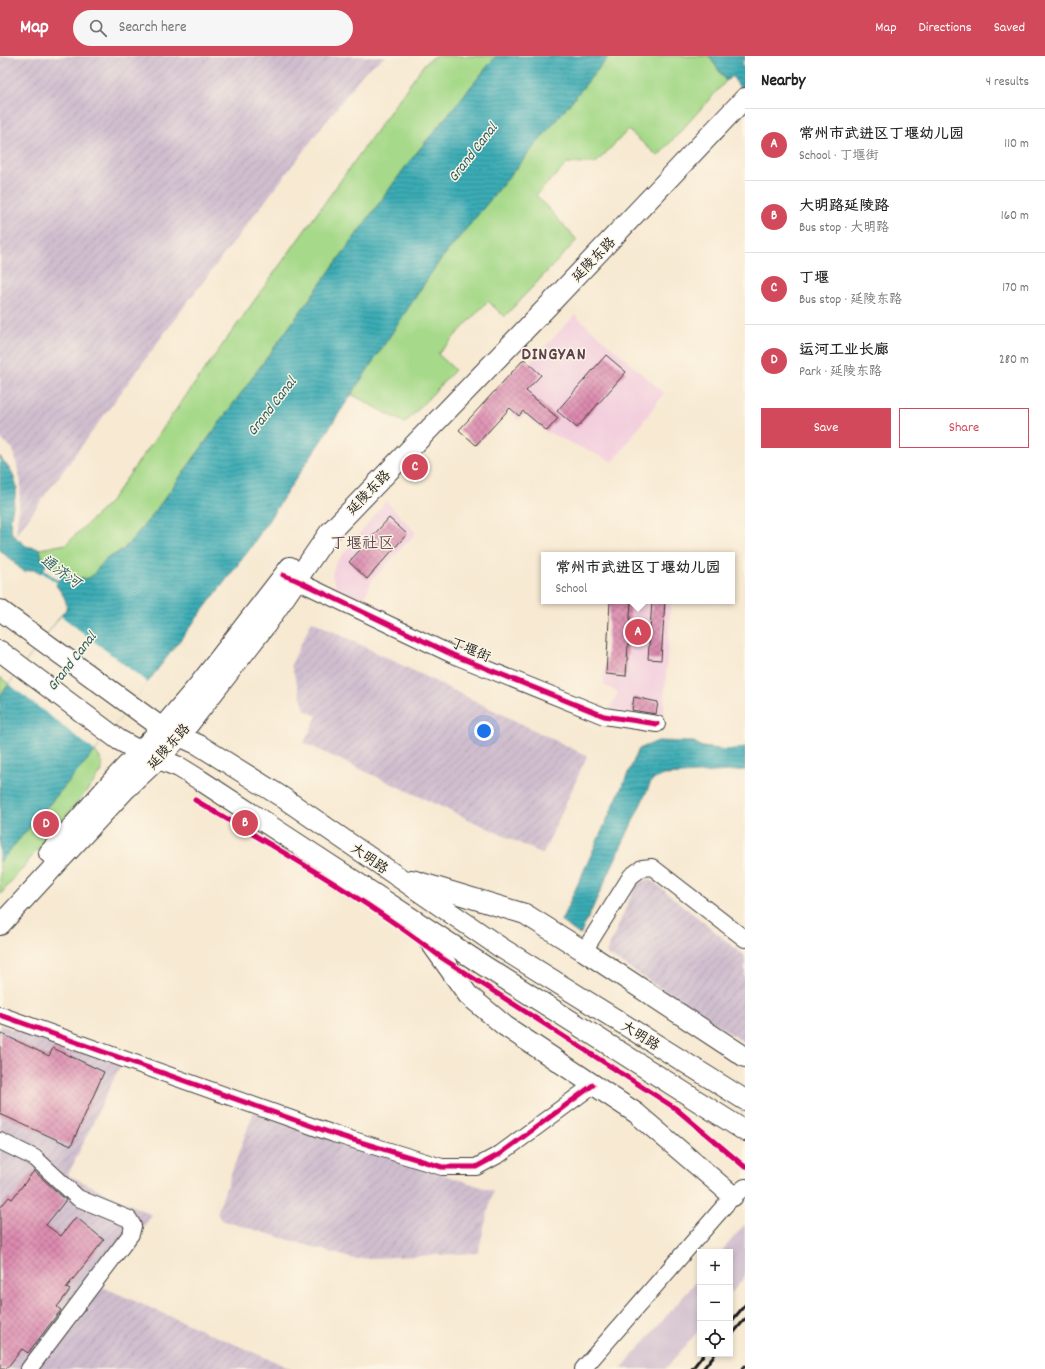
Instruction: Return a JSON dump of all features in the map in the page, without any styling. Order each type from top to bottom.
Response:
[{"type":"main road","name":"延陵东路","points":[[0,925],[125,790],[149,756],[265,626],[290,578],[346,500],[545,297],[743,91]]},
{"type":"main road","name":"大明路","points":[[0,610],[171,732],[199,745],[282,797],[500,947],[745,1100]]},
{"type":"main road","name":"大明路","points":[[0,651],[119,740],[149,756],[179,767],[200,780],[486,967],[745,1131]]},
{"type":"main road","name":"延陵东路","points":[[0,908],[114,779],[149,756]]},
{"type":"main road","points":[[394,875],[525,914],[745,1057]]},
{"type":"main road","points":[[415,920],[468,995],[505,1026],[636,1113],[739,1191]]},
{"type":"street","name":"丁堰街","points":[[290,578],[453,655],[604,716],[657,724]]},
{"type":"street","points":[[584,951],[631,876],[642,868],[652,867],[745,939]]},
{"type":"street","points":[[0,1015],[334,1134],[442,1167],[476,1166],[500,1154],[593,1085]]},
{"type":"street","points":[[0,1141],[35,1158],[78,1198],[129,1219],[133,1226],[131,1234],[29,1369]]},
{"type":"street","points":[[583,1369],[739,1191]]},
{"type":"shaded area","points":[[0,56],[386,56],[365,71],[186,304],[16,535],[21,483],[13,449],[0,438]]},
{"type":"shaded area","points":[[575,315],[664,393],[613,462],[545,431],[525,414],[519,421],[508,410],[540,375],[529,364]]},
{"type":"shaded area","points":[[386,501],[416,533],[372,580],[363,601],[336,586],[332,575],[335,564]]},
{"type":"shaded area","points":[[609,604],[671,604],[663,718],[610,709],[618,692],[604,685]]},
{"type":"shaded area","points":[[312,621],[587,756],[543,854],[304,743],[317,716],[305,710],[291,665]]},
{"type":"shaded area","points":[[650,879],[745,956],[745,1043],[606,953],[637,883]]},
{"type":"shaded area","points":[[0,1025],[121,1064],[68,1175],[152,1215],[100,1286],[292,1369],[0,1369]]},
{"type":"shaded area","points":[[254,1111],[493,1191],[478,1253],[354,1259],[221,1220],[217,1213]]},
{"type":"shaded area","points":[[745,1224],[745,1277],[733,1291],[733,1249],[724,1249]]},
{"type":"shaded area","points":[[697,1280],[697,1332],[665,1369],[621,1369]]},
{"type":"green space","points":[[435,56],[496,56],[409,162],[151,517],[123,550],[106,559],[90,578],[81,579],[63,575],[42,559],[40,549],[66,544],[109,503],[425,63]]},
{"type":"green space","points":[[609,56],[709,56],[726,81],[658,156],[628,130],[596,163],[568,163],[536,195],[577,240],[504,317],[488,301],[438,354],[455,370],[405,423],[351,394],[438,263]]},
{"type":"green space","points":[[0,677],[9,684],[0,696]]},
{"type":"green space","points":[[95,751],[102,761],[102,771],[0,895],[0,860]]},
{"type":"water","name":"Grand Canal","points":[[496,56],[609,56],[438,263],[249,550],[95,751],[0,862],[0,696],[66,609],[65,599],[56,585],[63,575],[81,579],[90,578],[106,559],[123,550],[151,517],[409,162]]},
{"type":"water","points":[[709,56],[745,56],[745,59],[741,64],[745,69],[745,95],[732,76],[726,81]]},
{"type":"water","points":[[0,456],[12,472],[17,487],[10,521],[12,534],[26,546],[40,549],[42,559],[47,563],[41,573],[32,570],[24,572],[0,550]]},
{"type":"water","points":[[658,741],[694,742],[702,747],[728,750],[745,747],[745,770],[664,775],[652,780],[580,935],[561,921],[639,749]]},
{"type":"pier","points":[[61,616],[148,683],[95,751],[9,684]]},
{"type":"building","points":[[606,355],[626,372],[577,428],[557,411]]},
{"type":"building","points":[[524,359],[541,375],[526,391],[558,418],[547,431],[523,411],[519,416],[510,408],[476,445],[459,430]]},
{"type":"building","points":[[389,518],[407,534],[367,579],[349,562]]},
{"type":"building","points":[[610,604],[631,604],[626,676],[606,674]]},
{"type":"building","points":[[652,604],[665,604],[661,660],[648,659]]},
{"type":"building","points":[[634,697],[658,702],[656,714],[632,710]]},
{"type":"building","points":[[0,1033],[49,1056],[53,1048],[104,1072],[71,1146],[0,1114]]},
{"type":"building","points":[[34,1171],[66,1200],[46,1225],[61,1236],[76,1217],[104,1240],[66,1288],[70,1290],[57,1307],[61,1310],[28,1353],[22,1349],[6,1369],[0,1369],[0,1208],[9,1197],[12,1199]]},
{"type":"waterway","name":"通济河","points":[[40,569],[60,583]]},
{"type":"railway","points":[[732,1321],[745,1305]]},
{"type":"railway","points":[[733,1333],[745,1319]]},
{"type":"railway","points":[[692,1369],[702,1357]]},
{"type":"railway","points":[[703,1369],[713,1357]]},
{"type":"railway","points":[[742,1369],[745,1366]]},
{"type":"cycle path","points":[[283,575],[453,655],[604,716],[657,724]]},
{"type":"cycle path","points":[[195,800],[290,856],[352,895],[383,915],[442,958],[675,1108],[745,1167]]},
{"type":"cycle path","points":[[0,1015],[334,1134],[442,1167],[476,1167],[500,1154],[593,1085]]},
{"type":"place","name":"丁堰","points":[[415,467]]},
{"type":"place","name":"常州市武进区丁堰幼儿园","points":[[638,632]]},
{"type":"place","name":"大明路延陵路","points":[[245,823]]},
{"type":"place","name":"运河工业长廊","points":[[46,824]]},
{"type":"district","name":"DINGYAN","points":[[554,353]]},
{"type":"district","name":"丁堰社区","points":[[362,542]]}]
